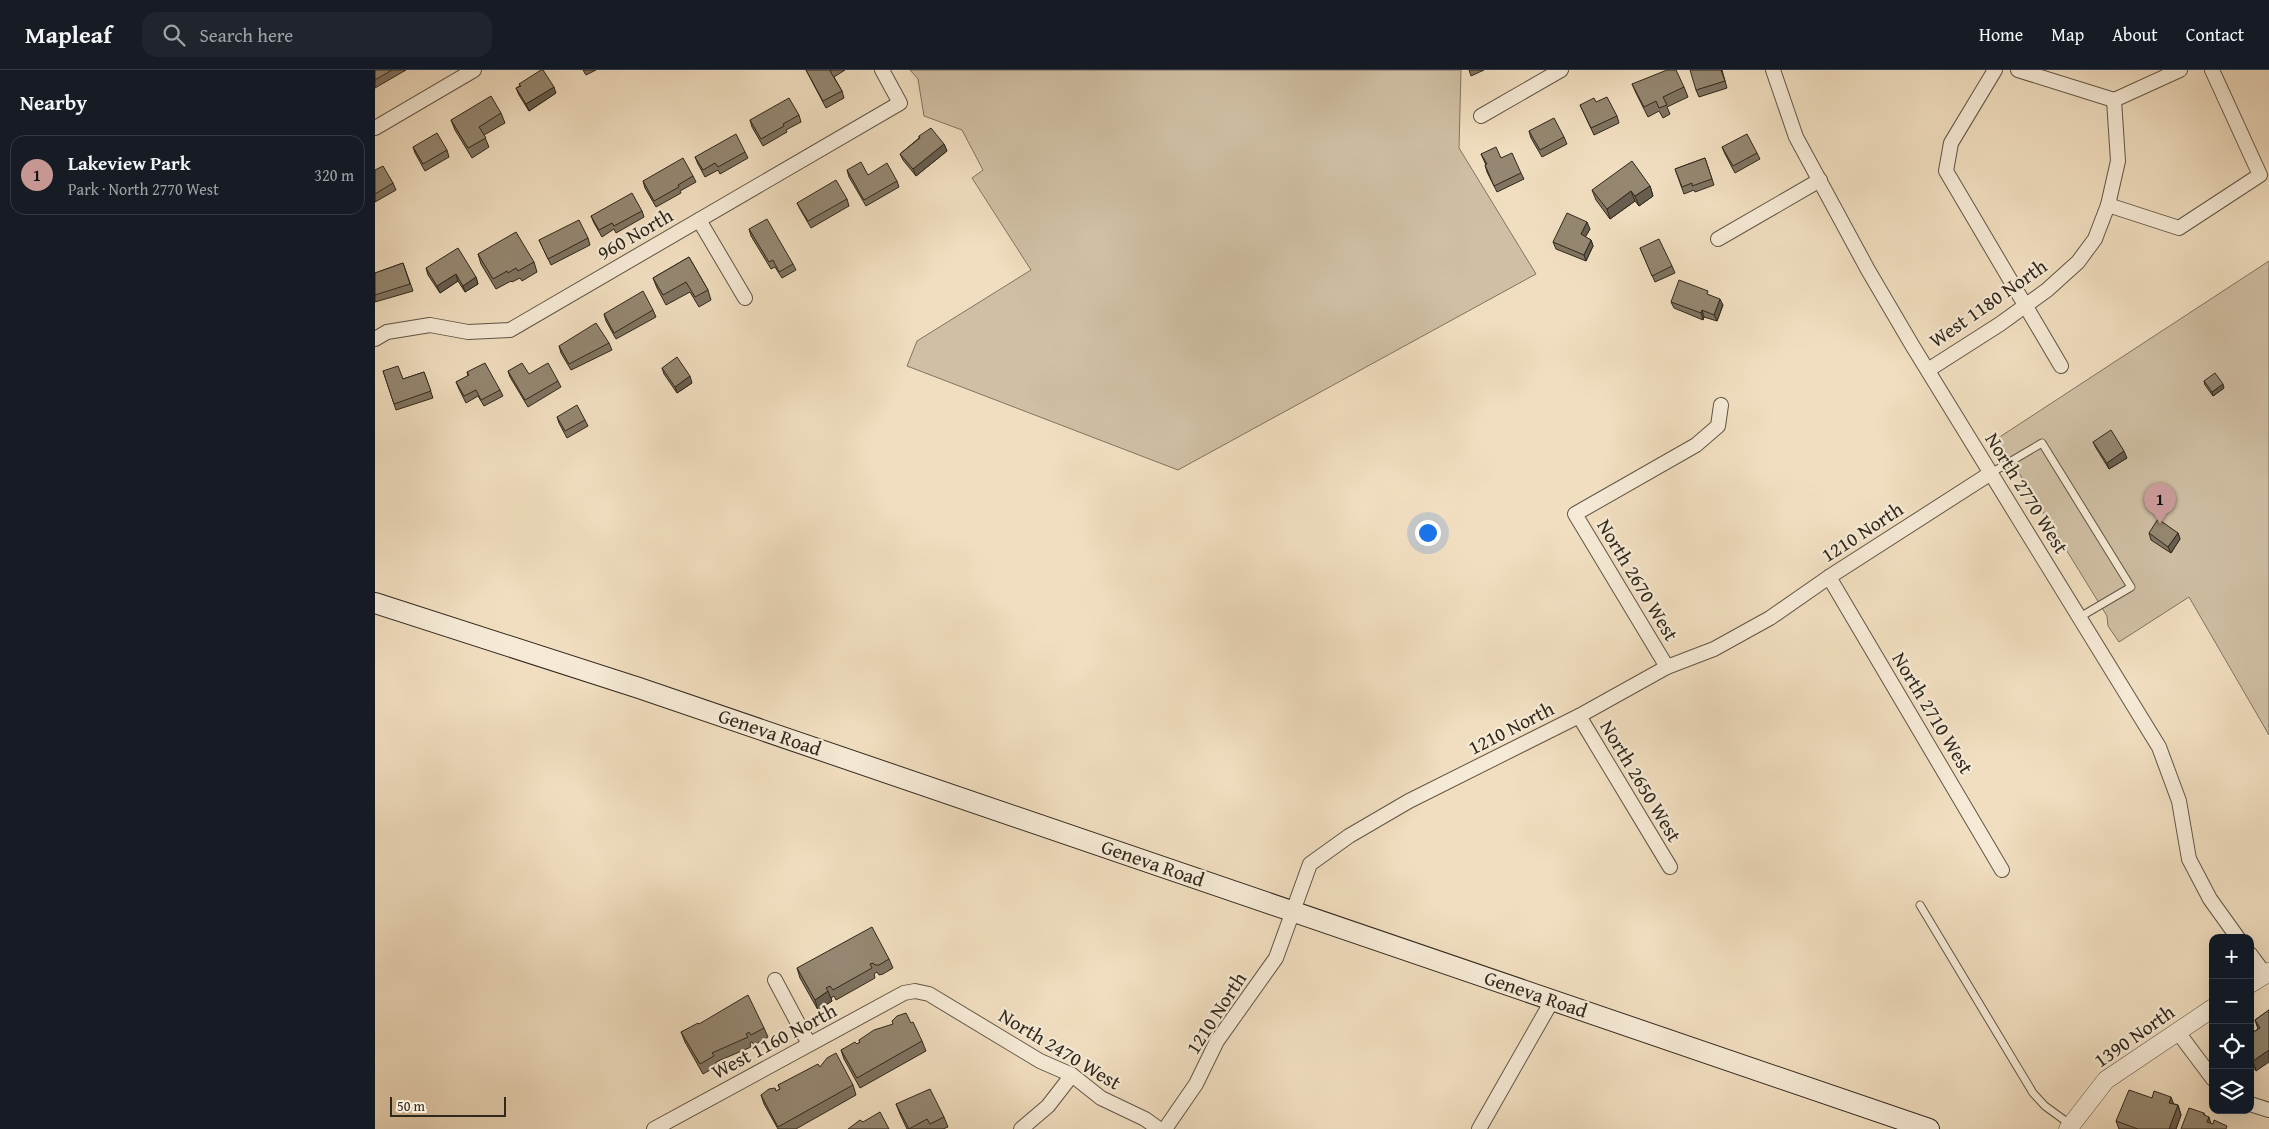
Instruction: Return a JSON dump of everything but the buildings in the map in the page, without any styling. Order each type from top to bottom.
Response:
[{"type":"main road","name":"Geneva Road","points":[[375,603],[639,688],[1929,1129]]},
{"type":"street","points":[[375,128],[474,70]]},
{"type":"street","name":"960 North","points":[[375,339],[387,332],[429,325],[468,332],[509,330],[900,103],[881,70]]},
{"type":"street","points":[[1481,116],[1561,70]]},
{"type":"street","name":"North 2770 West","points":[[1773,70],[1796,137],[1868,270],[2159,747],[2179,801],[2189,859],[2210,898],[2235,934]]},
{"type":"street","points":[[1995,70],[1951,143],[1946,171],[2061,366]]},
{"type":"street","points":[[2018,70],[2114,100],[2180,70]]},
{"type":"street","points":[[2108,205],[2179,228],[2260,175],[2212,70]]},
{"type":"street","name":"West 1180 North","points":[[1928,370],[2047,290],[2078,262],[2095,239],[2108,205],[2117,161],[2114,100]]},
{"type":"street","points":[[1718,239],[1820,180]]},
{"type":"street","points":[[699,220],[745,298]]},
{"type":"street","name":"North 2670 West","points":[[1667,667],[1575,514],[1696,445],[1718,426],[1721,405]]},
{"type":"street","name":"1210 North","points":[[1165,1129],[1196,1084],[1217,1041],[1276,958],[1310,864],[1349,836],[1409,801],[1579,716],[1667,667],[1714,649],[1770,618],[1829,577],[1991,473]]},
{"type":"street","name":"North 2710 West","points":[[1829,577],[2002,870]]},
{"type":"street","name":"North 2650 West","points":[[1579,716],[1669,867]]},
{"type":"street","points":[[2254,958],[2267,973],[2254,981]]},
{"type":"street","points":[[775,980],[809,1044]]},
{"type":"street","name":"West 1160 North","points":[[654,1129],[904,993],[915,991]]},
{"type":"street","name":"North 2470 West","points":[[915,991],[929,994],[1040,1061],[1072,1075],[1101,1098],[1145,1119],[1159,1129]]},
{"type":"street","points":[[1479,1129],[1553,1000]]},
{"type":"street","name":"1390 North","points":[[2069,1127],[2105,1080],[2209,1011]]},
{"type":"street","points":[[2177,1031],[2209,1074]]},
{"type":"street","points":[[1021,1129],[1049,1106],[1072,1075]]},
{"type":"street","points":[[2254,1105],[2269,1110]]},
{"type":"lane","points":[[1991,473],[2042,443],[2131,587],[2080,617]]},
{"type":"lane","points":[[1920,905],[2033,1093],[2069,1127]]},
{"type":"shaded area","points":[[910,70],[1461,70],[1459,148],[1536,274],[1178,470],[907,366],[917,341],[1031,270],[972,178],[983,170],[962,130],[924,116],[918,79]]},
{"type":"shaded area","points":[[2269,261],[2269,735],[2189,597],[2119,642],[2108,626],[2107,616],[2006,452],[2002,451],[1995,440]]},
{"type":"place","name":"Lakeview Park","points":[[2160,524]]}]
